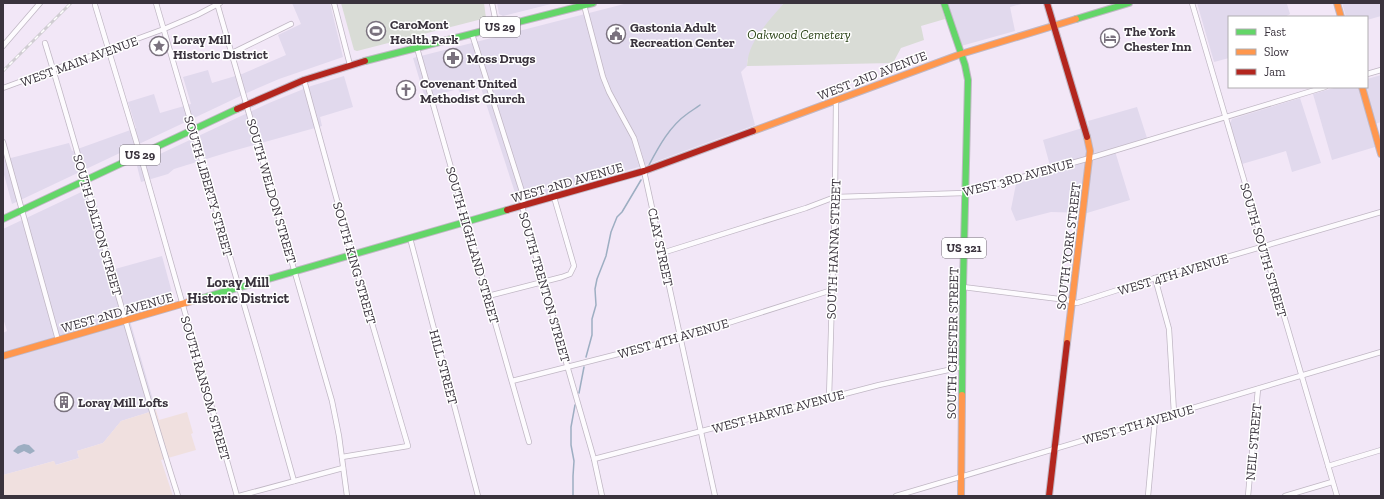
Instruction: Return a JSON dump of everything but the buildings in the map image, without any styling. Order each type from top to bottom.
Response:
[{"type":"main road","name":"US 29","points":[[3,219],[247,104],[304,80],[350,65],[593,3]]},
{"type":"main road","name":"SOUTH CHESTER STREET","points":[[944,3],[966,69],[968,80],[963,287],[961,496]]},
{"type":"main road","name":"SOUTH YORK STREET","points":[[1048,3],[1090,151],[1049,496]]},
{"type":"main road","name":"WEST 2ND AVENUE","points":[[3,356],[644,171],[961,54],[1129,3]]},
{"type":"main road","points":[[1337,3],[1341,16]]},
{"type":"main road","points":[[1362,88],[1381,154]]},
{"type":"street","points":[[3,46],[40,3]]},
{"type":"street","name":"SOUTH LIBERTY STREET","points":[[156,3],[294,481]]},
{"type":"street","points":[[334,3],[350,65]]},
{"type":"street","points":[[492,3],[497,28]]},
{"type":"street","name":"SOUTH SOUTH STREET","points":[[1192,3],[1337,496]]},
{"type":"street","name":"WEST MAIN AVENUE","points":[[3,88],[164,30],[218,4]]},
{"type":"street","name":"SOUTH WELDON STREET","points":[[218,4],[332,401],[347,496]]},
{"type":"street","name":"SOUTH RANSOM STREET","points":[[95,5],[140,154],[182,305],[238,496]]},
{"type":"street","name":"CLAY STREET","points":[[584,6],[603,77],[634,138],[644,171],[715,496]]},
{"type":"street","points":[[232,53],[291,24]]},
{"type":"street","name":"SOUTH TRENTON STREET","points":[[472,34],[524,198],[522,206],[594,459],[602,496]]},
{"type":"street","name":"SOUTH DALTON STREET","points":[[45,43],[86,180],[154,421],[178,496]]},
{"type":"street","name":"SOUTH HIGHLAND STREET","points":[[417,48],[529,442]]},
{"type":"street","points":[[1368,74],[1381,70]]},
{"type":"street","name":"SOUTH KING STREET","points":[[304,80],[352,255],[408,446],[342,457]]},
{"type":"street","name":"WEST 3RD AVENUE","points":[[662,253],[806,208],[835,197],[965,194],[1323,88]]},
{"type":"street","name":"SOUTH HANNA STREET","points":[[828,398],[835,197],[836,100]]},
{"type":"street","points":[[3,142],[58,340]]},
{"type":"street","points":[[488,296],[570,274],[574,266],[554,197]]},
{"type":"street","name":"WEST 4TH AVENUE","points":[[963,287],[1067,300],[1077,303],[1155,278],[1381,212]]},
{"type":"street","name":"HILL STREET","points":[[410,238],[478,496]]},
{"type":"street","points":[[1155,278],[1169,329],[1174,414]]},
{"type":"street","name":"WEST 4TH AVENUE","points":[[512,381],[681,338],[832,290]]},
{"type":"street","name":"WEST 5TH AVENUE","points":[[896,496],[1381,352]]},
{"type":"street","name":"WEST HARVIE AVENUE","points":[[594,459],[879,385],[962,367]]},
{"type":"street","name":"NEIL STREET","points":[[1248,496],[1258,389]]},
{"type":"street","points":[[1148,496],[1155,419]]},
{"type":"street","points":[[1328,466],[1381,450]]},
{"type":"street","points":[[238,496],[343,468]]},
{"type":"street","points":[[1285,496],[1332,482]]},
{"type":"shaded area","points":[[292,3],[330,3],[343,57],[279,79],[249,92],[12,204],[3,171],[3,160],[69,143],[72,151],[136,128],[128,102],[154,94],[160,113],[191,104],[183,77],[208,70],[212,83],[242,74],[286,55],[278,35],[301,24]]},
{"type":"shaded area","points":[[497,3],[555,3],[503,16],[499,14]]},
{"type":"shaded area","points":[[628,3],[784,3],[757,37],[747,61],[747,66],[741,72],[755,125],[649,164],[518,202],[481,88],[460,93],[458,89],[425,98],[413,58]]},
{"type":"shaded area","points":[[947,3],[1025,3],[1010,7],[1015,31],[961,46]]},
{"type":"shaded area","points":[[1197,3],[1290,3],[1287,4],[1290,14],[1287,16],[1228,16],[1228,58],[1214,62]]},
{"type":"shaded area","points":[[1342,3],[1381,3],[1381,16],[1368,20],[1368,16],[1346,16]]},
{"type":"shaded area","points":[[1381,75],[1381,122],[1369,126],[1375,147],[1332,160],[1313,94],[1334,88],[1368,88],[1368,79]]},
{"type":"shaded area","points":[[344,76],[353,107],[320,117],[322,126],[174,169],[168,174],[141,182],[137,166],[145,161],[269,103],[311,86]]},
{"type":"shaded area","points":[[1300,98],[1321,163],[1292,172],[1286,151],[1242,164],[1230,123],[1232,119]]},
{"type":"shaded area","points":[[1137,107],[1147,138],[1114,148],[1130,200],[1087,213],[1051,212],[1016,221],[1011,209],[1016,184],[1052,173],[1043,140],[1089,126],[1088,121]]},
{"type":"shaded area","points":[[92,187],[115,269],[162,256],[174,300],[128,314],[156,410],[121,421],[103,443],[77,451],[79,458],[55,465],[54,461],[3,475],[3,333],[7,331],[3,318],[3,229]]},
{"type":"shaded area","points":[[156,410],[159,420],[187,412],[193,433],[191,434],[196,450],[161,460],[173,496],[3,496],[3,475],[54,461],[56,465],[79,458],[77,451],[103,443],[121,421]]},
{"type":"green space","name":"CaroMont Health Park","points":[[341,3],[484,3],[486,18],[357,51],[354,50]]},
{"type":"green space","name":"Oakwood Cemetery","points":[[784,3],[940,3],[945,19],[921,26],[924,40],[901,48],[893,63],[747,66],[748,57],[755,40],[766,24]]},
{"type":"water","points":[[24,444],[29,445],[35,451],[30,454],[24,451],[18,454],[13,451],[18,446]]},
{"type":"waterway","points":[[649,165],[675,124],[700,105]]},
{"type":"waterway","points":[[586,357],[592,335],[592,319],[596,305],[595,289],[597,279],[606,256],[611,232],[617,217],[622,212],[641,180]]},
{"type":"waterway","points":[[579,393],[584,367]]},
{"type":"waterway","points":[[573,496],[574,461],[571,445],[571,427],[575,405]]},
{"type":"railway","points":[[3,71],[71,3]]},
{"type":"traffic: fast","points":[[365,61],[593,3]]},
{"type":"traffic: fast","points":[[944,3],[965,65],[968,80],[962,395]]},
{"type":"traffic: fast","points":[[1076,19],[1129,3]]},
{"type":"traffic: fast","points":[[3,219],[237,109]]},
{"type":"traffic: fast","points":[[192,301],[507,210]]},
{"type":"traffic: slow","points":[[1337,3],[1341,16]]},
{"type":"traffic: slow","points":[[753,131],[961,54],[1076,19]]},
{"type":"traffic: slow","points":[[1362,88],[1381,154]]},
{"type":"traffic: slow","points":[[1067,343],[1090,151],[1087,137]]},
{"type":"traffic: slow","points":[[3,356],[192,301]]},
{"type":"traffic: slow","points":[[961,496],[962,395]]},
{"type":"traffic: jam","points":[[1047,3],[1087,137]]},
{"type":"traffic: jam","points":[[237,109],[304,80],[365,61]]},
{"type":"traffic: jam","points":[[507,210],[644,171],[753,131]]},
{"type":"traffic: jam","points":[[1049,496],[1067,343]]},
{"type":"place","name":"CaroMont Health Park","points":[[376,31]]},
{"type":"place","name":"Gastonia Adult Recreation Center","points":[[616,34]]},
{"type":"place","name":"The York Chester Inn","points":[[1110,38]]},
{"type":"place","name":"Loray Mill Historic District","points":[[159,46]]},
{"type":"place","name":"Moss Drugs","points":[[453,58]]},
{"type":"place","name":"Covenant United Methodist Church","points":[[406,90]]},
{"type":"place","name":"Loray Mill Lofts","points":[[64,402]]},
{"type":"district","name":"Loray Mill Historic District","points":[[238,290]]}]
